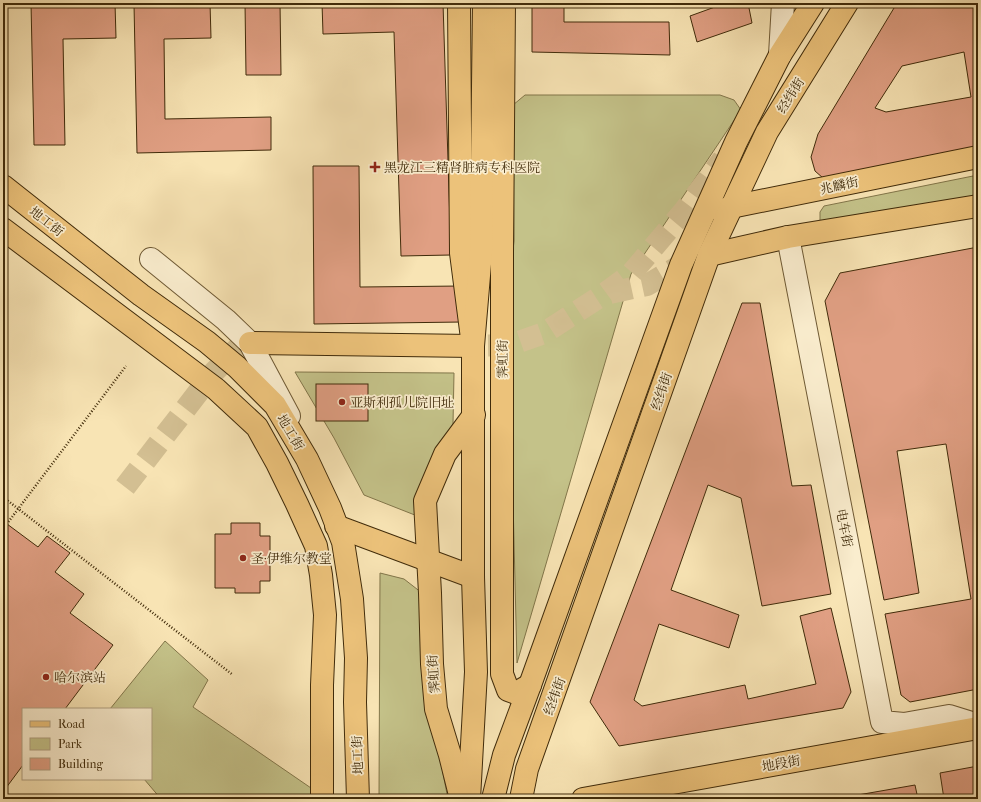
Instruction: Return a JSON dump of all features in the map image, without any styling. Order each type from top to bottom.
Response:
[{"type":"main road","points":[[459,3],[461,253],[473,346]]},
{"type":"main road","points":[[469,799],[476,672],[473,577],[473,346],[481,252],[484,3]]},
{"type":"main road","name":"霁虹街","points":[[504,3],[502,252],[502,674],[508,690],[516,693],[530,685]]},
{"type":"main road","name":"经纬街","points":[[493,799],[504,755],[680,266],[736,142],[780,55],[813,3]]},
{"type":"main road","name":"经纬街","points":[[521,799],[527,769],[553,700],[709,255],[767,132],[847,3]]},
{"type":"main road","name":"兆麟街","points":[[702,218],[732,207],[978,157]]},
{"type":"main road","name":"地工街","points":[[3,186],[141,295],[207,342],[237,367],[275,405],[307,459],[343,542],[352,599],[356,658],[355,702],[358,799]]},
{"type":"main road","points":[[709,255],[788,238],[978,206]]},
{"type":"main road","name":"地工街","points":[[3,228],[216,389],[257,427],[278,463],[316,546],[321,575],[324,615],[322,685],[322,799]]},
{"type":"main road","points":[[250,343],[473,346]]},
{"type":"main road","name":"霁虹街","points":[[461,799],[436,709],[432,664],[425,501],[445,454],[474,415]]},
{"type":"main road","points":[[336,526],[473,577]]},
{"type":"main road","name":"地段街","points":[[583,799],[978,726]]},
{"type":"street","points":[[780,55],[783,3]]},
{"type":"street","name":"电车街","points":[[788,238],[882,722],[904,724],[950,716],[978,726]]},
{"type":"street","points":[[151,258],[226,320],[250,343],[288,413],[317,481]]},
{"type":"path","points":[[3,64],[6,59],[6,3]]},
{"type":"path","points":[[3,529],[126,366]]},
{"type":"path","points":[[3,497],[233,675]]},
{"type":"green space","points":[[525,95],[720,95],[734,100],[741,110],[631,274],[517,663],[508,296],[514,241],[513,105]]},
{"type":"green space","points":[[978,175],[978,198],[820,221],[820,212],[824,206]]},
{"type":"green space","points":[[295,372],[454,373],[453,424],[431,462],[430,521],[364,495],[334,438]]},
{"type":"green space","points":[[380,573],[404,579],[422,593],[427,691],[448,799],[379,799]]},
{"type":"green space","points":[[165,641],[208,680],[193,707],[311,788],[312,799],[161,799],[145,780],[152,780],[152,708],[111,708]]},
{"type":"building","points":[[31,3],[115,3],[116,38],[63,39],[65,145],[34,145]]},
{"type":"building","points":[[210,3],[211,38],[164,39],[165,119],[271,117],[271,150],[137,153],[134,4]]},
{"type":"building","points":[[245,3],[280,3],[281,75],[246,75]]},
{"type":"building","points":[[322,3],[443,3],[451,255],[401,256],[394,32],[323,34]]},
{"type":"building","points":[[532,3],[564,3],[564,22],[669,22],[670,55],[532,52]]},
{"type":"building","points":[[726,3],[748,3],[752,23],[697,42],[690,16]]},
{"type":"building","points":[[897,3],[978,3],[978,147],[823,178],[815,171],[811,157],[818,134]],"holes":[[[964,52],[971,97],[886,112],[875,108],[902,66]]]},
{"type":"building","points":[[313,166],[359,166],[360,287],[461,286],[462,322],[314,324]]},
{"type":"building","points":[[978,247],[978,689],[910,702],[901,695],[885,614],[971,599],[946,444],[897,451],[919,593],[884,600],[825,301],[840,273]]},
{"type":"building","points":[[742,303],[760,303],[792,486],[811,485],[831,594],[762,606],[741,498],[708,485],[671,590],[739,615],[729,648],[659,624],[634,700],[642,706],[745,685],[748,699],[816,684],[800,616],[831,608],[851,692],[843,708],[619,746],[590,702]]},
{"type":"building","name":"亚斯利孤儿院旧址","points":[[316,384],[368,384],[368,421],[316,421]]},
{"type":"building","name":"哈尔滨站","points":[[3,521],[38,547],[47,536],[70,553],[55,572],[84,594],[70,613],[113,645],[66,708],[22,708],[22,766],[3,792]]},
{"type":"building","name":"圣·伊维尔教堂","points":[[231,523],[260,523],[260,536],[270,536],[270,581],[260,581],[260,593],[235,593],[235,588],[215,588],[215,534],[231,534]]},
{"type":"building","points":[[978,766],[978,799],[944,799],[940,773]]},
{"type":"building","points":[[915,785],[918,799],[835,799]]},
{"type":"tunnel","points":[[455,346],[510,345],[544,333],[604,294],[631,274],[684,211],[723,159]]},
{"type":"tunnel","points":[[610,293],[647,285],[681,265],[693,261]]},
{"type":"tunnel","points":[[125,487],[214,372],[239,347],[268,346]]},
{"type":"railway","points":[[3,793],[10,799]]},
{"type":"place","name":"黑龙江三精肾脏病专科医院","points":[[375,167]]},
{"type":"place","name":"亚斯利孤儿院旧址","points":[[342,402]]},
{"type":"place","name":"圣·伊维尔教堂","points":[[243,558]]},
{"type":"place","name":"哈尔滨站","points":[[46,677]]}]
